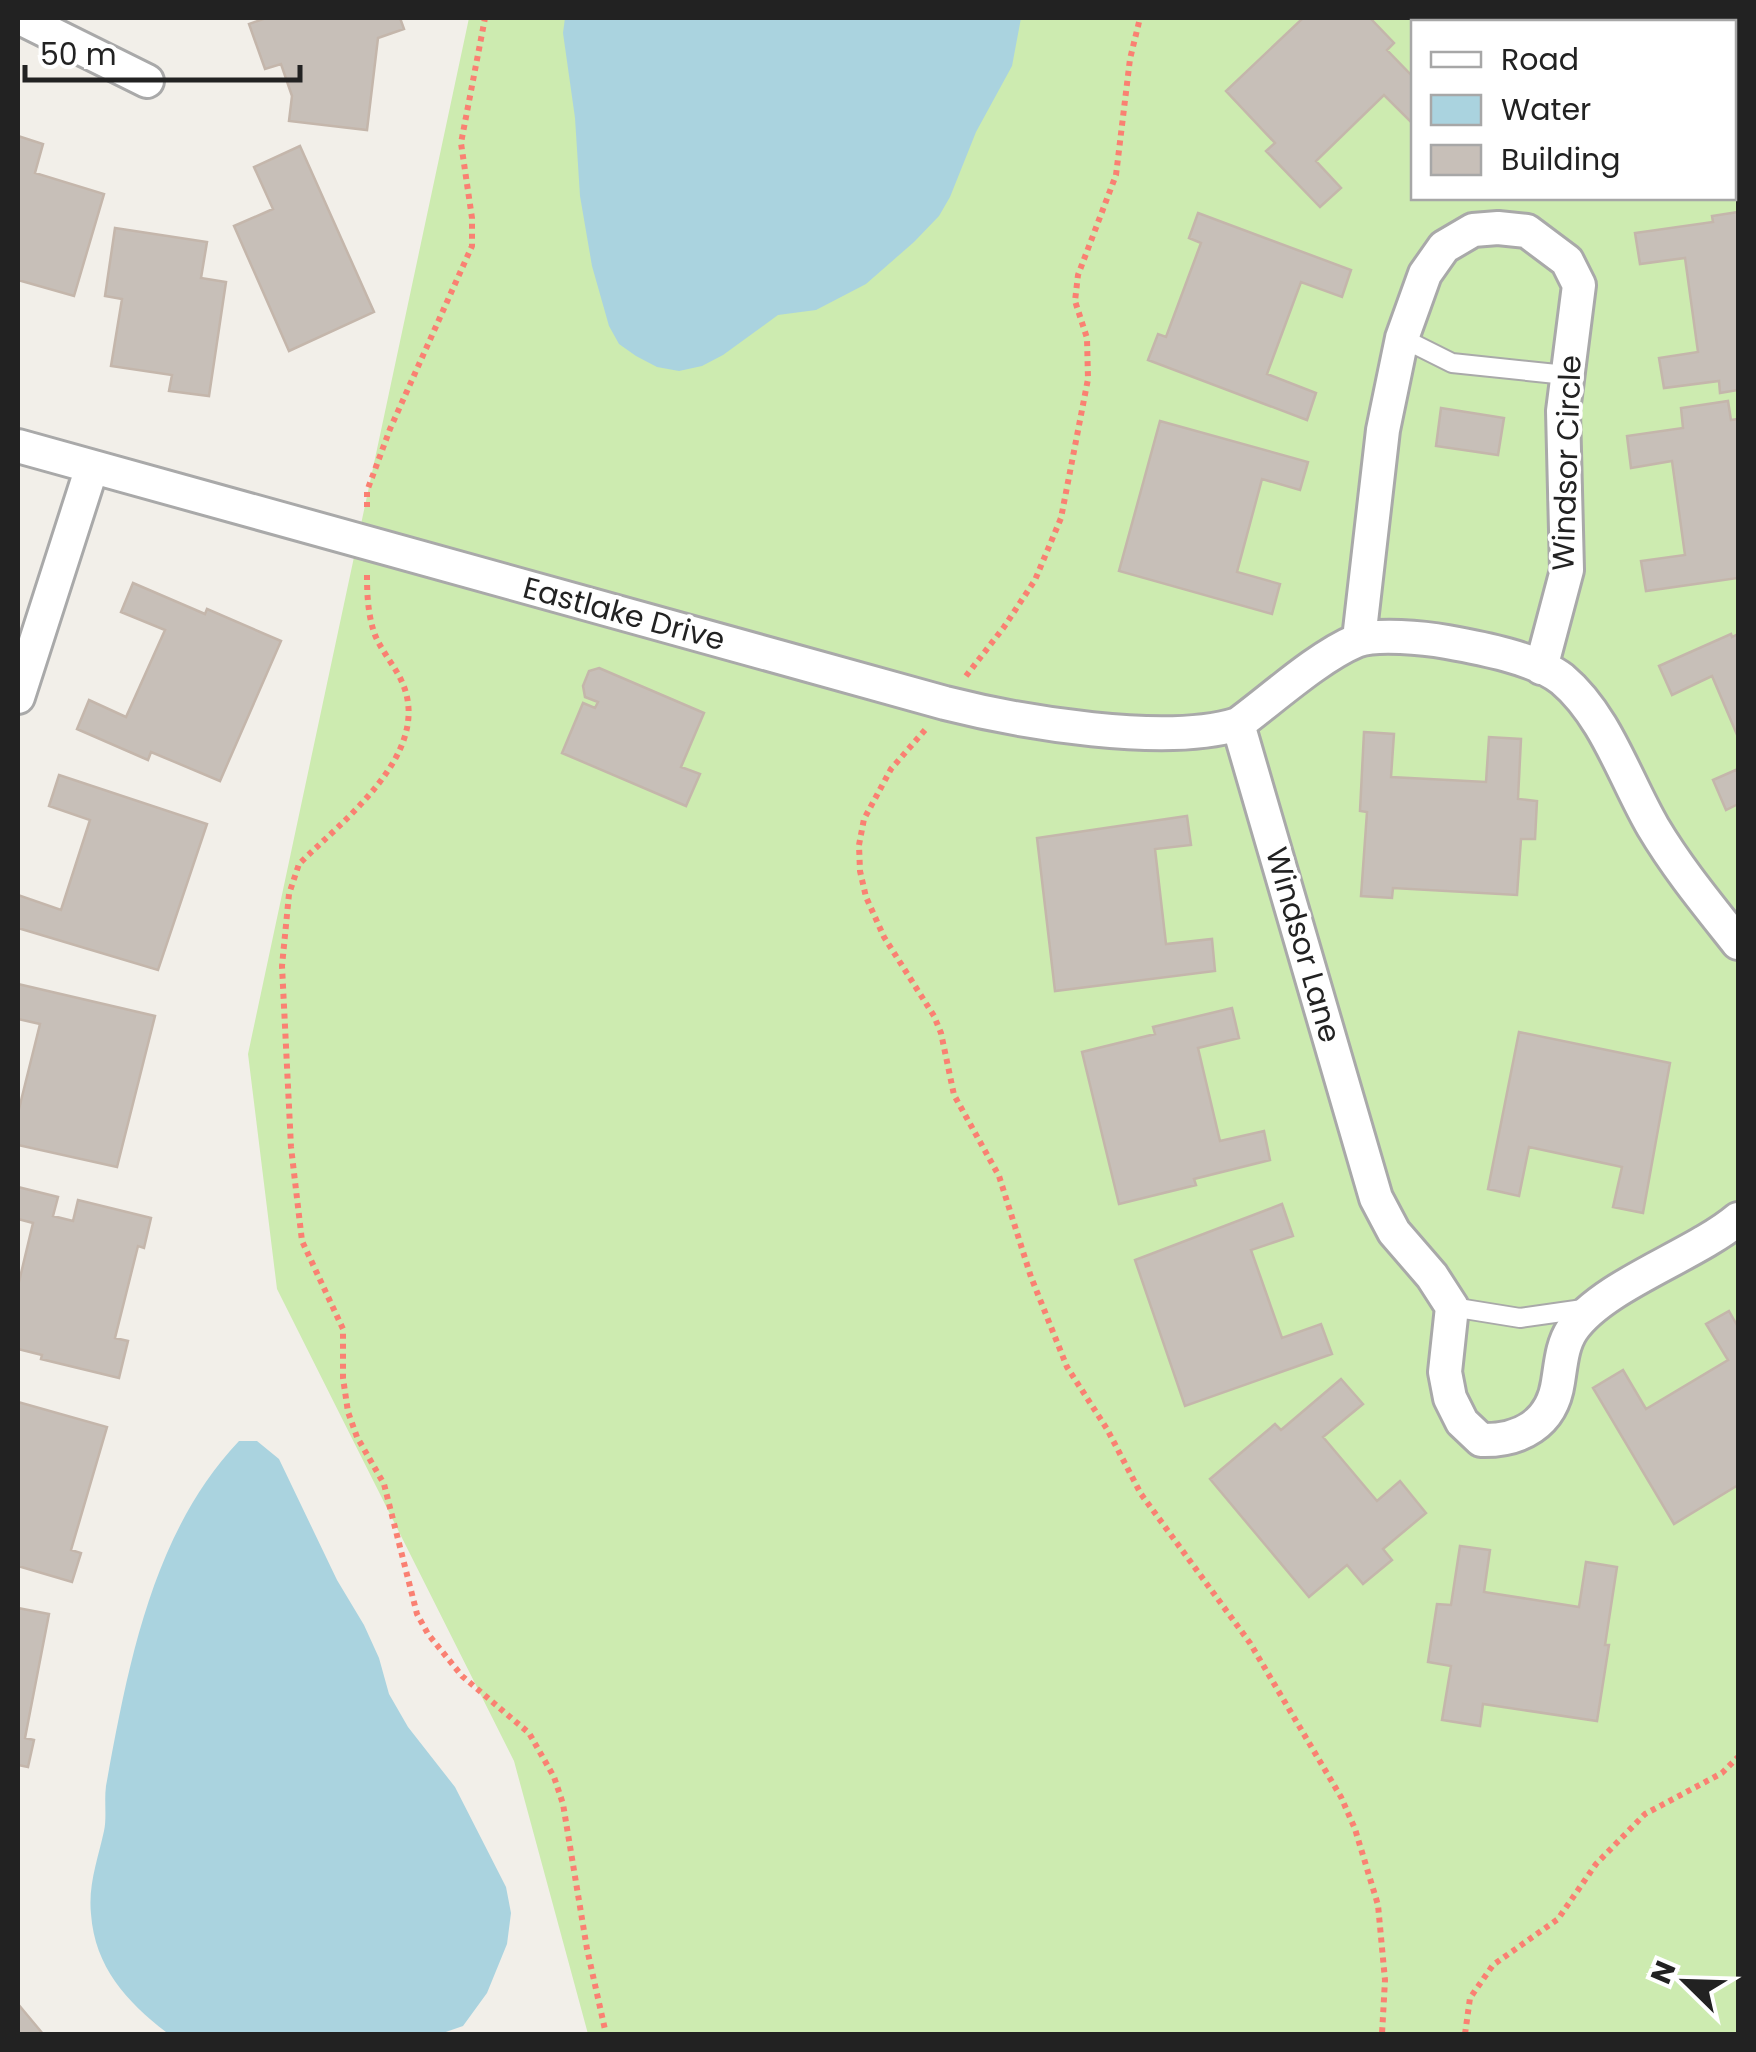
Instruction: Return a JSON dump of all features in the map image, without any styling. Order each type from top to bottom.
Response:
[{"type":"street","points":[[20,18],[147,82]]},
{"type":"street","name":"Windsor Circle","points":[[1359,639],[1383,430],[1402,338],[1425,274],[1444,247],[1474,230],[1527,231],[1567,262],[1579,285],[1566,375],[1562,454],[1567,570],[1541,668]]},
{"type":"street","name":"Eastlake Drive","points":[[18,446],[945,702],[1057,725],[1154,732],[1217,731],[1238,724]]},
{"type":"street","points":[[18,697],[92,467]]},
{"type":"street","points":[[1238,724],[1359,639],[1430,639],[1481,648],[1541,668],[1560,678],[1609,740],[1633,791],[1677,866],[1738,944]]},
{"type":"street","name":"Windsor Lane","points":[[1238,724],[1376,1198],[1394,1232],[1432,1276],[1452,1307]]},
{"type":"street","points":[[1452,1307],[1446,1372],[1450,1398],[1462,1422],[1481,1440],[1508,1441],[1531,1428],[1548,1410],[1558,1386],[1560,1360],[1570,1332],[1591,1308],[1738,1219]]},
{"type":"lane","points":[[1402,338],[1452,363],[1566,375]]},
{"type":"lane","points":[[1452,1307],[1520,1318],[1591,1308]]},
{"type":"path","points":[[485,18],[462,143],[472,246],[390,429],[368,491],[366,600],[375,636],[404,686],[409,721],[398,760],[299,864],[292,879],[282,966],[298,1219],[309,1263],[343,1329],[348,1412],[357,1437],[384,1484],[416,1614],[462,1676],[529,1734],[554,1778],[564,1804],[586,1949],[606,2034]]},
{"type":"path","points":[[1140,18],[1130,59],[1116,175],[1078,276],[1074,301],[1086,338],[1089,368],[1061,518],[1035,580],[1004,627],[891,769],[864,819],[859,845],[866,898],[884,937],[942,1034],[954,1095],[999,1176],[1031,1277],[1067,1367],[1107,1428],[1142,1494],[1250,1642],[1327,1771],[1355,1828],[1374,1888],[1383,1937],[1386,1980],[1382,2034]]},
{"type":"path","points":[[1465,2034],[1470,1998],[1493,1965],[1558,1920],[1596,1864],[1645,1814],[1722,1773],[1738,1757]]},
{"type":"green space","points":[[469,18],[1738,18],[1738,2034],[588,2034],[514,1761],[277,1289],[248,1054]]},
{"type":"water","points":[[565,18],[1021,18],[1012,66],[976,132],[950,197],[939,216],[914,242],[866,284],[816,310],[778,315],[723,355],[702,366],[679,371],[657,367],[636,356],[619,344],[609,326],[592,266],[580,196],[575,118],[563,33]]},
{"type":"water","points":[[239,1441],[257,1441],[279,1459],[337,1580],[364,1625],[389,1694],[408,1727],[455,1787],[506,1887],[511,1913],[507,1944],[487,1993],[463,2026],[440,2034],[166,2032],[126,1995],[99,1950],[91,1914],[91,1892],[105,1826],[106,1786],[135,1648],[164,1559],[185,1517],[209,1477]]},
{"type":"building","points":[[266,18],[400,18],[404,29],[378,38],[367,130],[289,121],[292,96],[281,64],[265,69],[249,24]]},
{"type":"building","points":[[1303,18],[1370,18],[1394,43],[1387,50],[1411,75],[1411,122],[1384,95],[1316,161],[1341,188],[1320,207],[1266,151],[1275,143],[1226,91]]},
{"type":"building","points":[[1627,18],[1632,20],[1530,20]]},
{"type":"building","points":[[18,136],[43,144],[35,173],[104,194],[74,296],[18,280]]},
{"type":"building","points":[[300,146],[374,312],[289,351],[234,226],[273,209],[254,167]]},
{"type":"building","points":[[1738,212],[1738,390],[1720,393],[1719,381],[1664,388],[1659,358],[1698,352],[1685,258],[1640,264],[1635,233],[1713,222],[1712,216]]},
{"type":"building","points":[[1198,213],[1351,270],[1342,297],[1301,282],[1267,374],[1316,393],[1307,420],[1148,360],[1158,334],[1166,337],[1201,243],[1189,238]]},
{"type":"building","points":[[115,228],[207,242],[201,278],[226,282],[209,396],[169,391],[172,375],[111,366],[122,299],[105,296]]},
{"type":"building","points":[[1728,401],[1731,420],[1738,419],[1738,578],[1646,591],[1641,561],[1685,555],[1672,461],[1631,468],[1627,436],[1683,428],[1681,408]]},
{"type":"building","points":[[1441,408],[1504,418],[1498,455],[1436,446]]},
{"type":"building","points":[[1160,421],[1308,462],[1300,490],[1262,479],[1237,572],[1280,584],[1272,614],[1119,571]]},
{"type":"building","points":[[133,583],[281,641],[220,781],[151,752],[148,760],[77,729],[89,700],[126,717],[165,630],[121,612]]},
{"type":"building","points":[[1738,634],[1738,737],[1712,676],[1672,695],[1659,666]]},
{"type":"building","points":[[599,668],[704,713],[681,767],[700,774],[686,806],[562,753],[583,703],[595,708],[598,702],[585,697],[583,686],[589,671]]},
{"type":"building","points":[[1364,732],[1394,734],[1391,777],[1486,782],[1489,737],[1521,739],[1518,799],[1537,801],[1535,839],[1521,839],[1517,895],[1393,888],[1392,898],[1361,896],[1367,812],[1360,811]]},
{"type":"building","points":[[1738,769],[1738,804],[1726,810],[1713,780]]},
{"type":"building","points":[[59,775],[207,824],[158,970],[18,928],[18,895],[61,910],[90,820],[49,806]]},
{"type":"building","points":[[1187,816],[1191,845],[1155,849],[1166,944],[1212,939],[1215,971],[1055,991],[1037,838]]},
{"type":"building","points":[[18,984],[155,1016],[117,1167],[18,1145],[18,1113],[40,1024],[18,1019]]},
{"type":"building","points":[[1232,1008],[1239,1038],[1198,1048],[1220,1141],[1264,1131],[1270,1160],[1194,1179],[1196,1185],[1119,1204],[1082,1052],[1155,1034],[1153,1027]]},
{"type":"building","points":[[1519,1032],[1670,1063],[1643,1213],[1613,1207],[1622,1167],[1529,1147],[1519,1196],[1488,1189]]},
{"type":"building","points":[[18,1187],[58,1197],[53,1216],[73,1221],[78,1200],[151,1218],[144,1248],[138,1246],[115,1338],[128,1341],[119,1378],[41,1359],[42,1355],[18,1349],[18,1286],[33,1223],[18,1219]]},
{"type":"building","points":[[1282,1204],[1293,1236],[1251,1250],[1282,1338],[1321,1324],[1332,1354],[1185,1406],[1135,1260]]},
{"type":"building","points":[[1729,1311],[1738,1327],[1738,1485],[1674,1524],[1593,1388],[1623,1370],[1646,1409],[1728,1360],[1706,1324]]},
{"type":"building","points":[[1341,1379],[1363,1404],[1323,1437],[1377,1501],[1400,1481],[1426,1513],[1383,1549],[1392,1560],[1363,1584],[1347,1565],[1309,1597],[1210,1479],[1275,1424],[1281,1430]]},
{"type":"building","points":[[18,1402],[107,1427],[71,1550],[81,1553],[72,1582],[18,1566]]},
{"type":"building","points":[[1460,1546],[1490,1550],[1484,1592],[1579,1607],[1586,1562],[1617,1567],[1597,1721],[1483,1704],[1480,1726],[1442,1720],[1451,1666],[1428,1662],[1437,1604],[1451,1605]]},
{"type":"building","points":[[18,1608],[49,1614],[25,1738],[34,1740],[28,1767],[18,1765]]},
{"type":"building","points":[[18,2004],[43,2034],[18,2034]]}]
